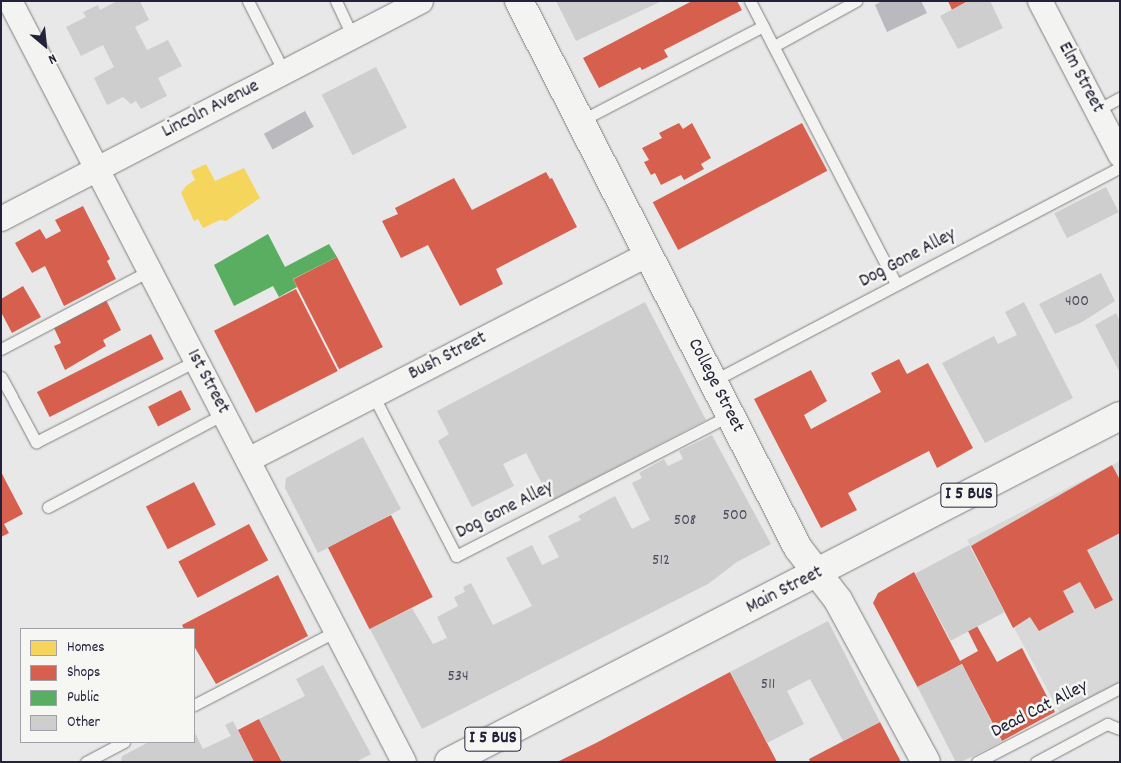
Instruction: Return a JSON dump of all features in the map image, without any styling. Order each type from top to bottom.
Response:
[{"type":"street","name":"1st Street","points":[[10,1],[404,762]]},
{"type":"street","name":"Lincoln Avenue","points":[[1,219],[421,1]]},
{"type":"street","name":"College Street","points":[[519,1],[796,544],[838,600],[926,762]]},
{"type":"street","name":"Elm Street","points":[[1040,1],[1119,154]]},
{"type":"street","name":"Bush Street","points":[[248,460],[648,254]]},
{"type":"street","name":"Main Street","points":[[449,762],[818,574],[1120,416]]},
{"type":"lane","points":[[248,1],[284,72]]},
{"type":"lane","points":[[336,1],[353,37]]},
{"type":"lane","points":[[750,1],[896,284]]},
{"type":"lane","points":[[774,46],[856,1]]},
{"type":"lane","points":[[580,121],[763,26]]},
{"type":"lane","points":[[1096,110],[1120,98]]},
{"type":"lane","name":"Dog Gone Alley","points":[[713,381],[896,284],[1119,154]]},
{"type":"lane","points":[[1,349],[149,271]]},
{"type":"lane","points":[[1,377],[36,442],[196,361]]},
{"type":"lane","name":"Dog Gone Alley","points":[[374,395],[456,556],[730,415]]},
{"type":"lane","points":[[48,507],[224,414]]},
{"type":"lane","points":[[195,704],[336,631]]},
{"type":"lane","name":"Dead Cat Alley","points":[[977,762],[1120,688]]},
{"type":"lane","points":[[1036,762],[1107,724],[1120,729]]},
{"type":"lane","points":[[86,762],[122,743]]},
{"type":"shaded area","points":[[882,1],[921,1],[927,13],[887,32],[875,5]]},
{"type":"shaded area","points":[[305,111],[314,127],[273,150],[264,134]]},
{"type":"shaded area","points":[[1120,461],[1120,685],[1061,715],[967,540]]},
{"type":"building: Homes","points":[[206,164],[215,181],[244,168],[260,198],[226,221],[220,220],[203,228],[198,219],[194,221],[181,193],[186,186],[195,180],[191,171]]},
{"type":"building: Shops","points":[[692,1],[737,1],[742,10],[664,50],[668,57],[642,70],[640,67],[599,88],[583,58]]},
{"type":"building: Shops","points":[[948,1],[968,1],[952,10]]},
{"type":"building: Shops","points":[[679,123],[683,129],[692,123],[711,158],[701,164],[704,169],[684,180],[681,175],[661,185],[655,173],[651,175],[644,162],[649,160],[642,148],[662,138],[659,133]]},
{"type":"building: Shops","points":[[802,123],[827,171],[678,250],[653,202]]},
{"type":"building: Shops","points":[[546,172],[550,179],[552,178],[577,227],[496,269],[503,284],[460,306],[428,245],[401,258],[382,221],[398,214],[395,208],[454,178],[472,210]]},
{"type":"building: Shops","points":[[83,206],[110,259],[107,261],[116,279],[64,306],[45,266],[32,273],[15,243],[40,229],[46,239],[61,231],[55,220]]},
{"type":"building: Shops","points":[[337,257],[383,347],[339,369],[293,279]]},
{"type":"building: Shops","points":[[23,286],[41,317],[12,333],[1,312],[1,299]]},
{"type":"building: Shops","points":[[296,289],[338,371],[256,413],[214,331]]},
{"type":"building: Shops","points":[[106,300],[121,330],[103,340],[106,346],[65,370],[54,346],[61,343],[54,328]]},
{"type":"building: Shops","points":[[151,334],[164,359],[50,417],[37,392]]},
{"type":"building: Shops","points":[[899,359],[907,374],[928,363],[973,448],[937,468],[929,451],[848,493],[857,510],[821,528],[754,399],[811,370],[827,401],[804,415],[811,429],[881,392],[871,373]]},
{"type":"building: Shops","points":[[181,390],[191,410],[158,426],[148,407]]},
{"type":"building: Shops","points":[[1112,465],[1120,480],[1120,533],[1087,550],[1113,600],[1095,609],[1080,582],[1063,591],[1074,612],[1039,631],[1030,617],[1013,628],[971,546]]},
{"type":"building: Shops","points":[[1,472],[23,514],[4,524],[9,533],[1,537]]},
{"type":"building: Shops","points":[[194,482],[216,525],[168,549],[146,507]]},
{"type":"building: Shops","points":[[391,515],[433,597],[370,629],[328,547]]},
{"type":"building: Shops","points":[[249,524],[268,560],[198,598],[178,562]]},
{"type":"building: Shops","points":[[914,572],[960,661],[978,651],[968,631],[977,626],[997,662],[1022,648],[1055,712],[1002,741],[962,664],[918,688],[873,603],[878,593]]},
{"type":"building: Shops","points":[[278,575],[308,636],[216,684],[195,648],[195,628],[184,628],[182,625]]},
{"type":"building: Shops","points":[[730,672],[777,762],[557,762],[596,743]]},
{"type":"building: Shops","points":[[259,719],[282,762],[254,762],[238,730]]},
{"type":"building: Shops","points":[[880,722],[901,762],[810,762],[809,759]]},
{"type":"building: Public","points":[[268,234],[285,267],[329,244],[337,257],[293,279],[297,287],[279,297],[273,286],[234,306],[214,265]]},
{"type":"building: Other","points":[[117,1],[140,1],[149,20],[135,27],[147,50],[168,40],[182,66],[158,78],[167,96],[141,109],[136,101],[131,104],[123,97],[107,105],[94,78],[114,67],[103,45],[81,56],[66,27],[86,17],[83,12],[98,5],[100,10]]},
{"type":"building: Other","points":[[556,1],[662,1],[576,41]]},
{"type":"building: Other","points":[[968,1],[990,1],[1003,28],[958,49],[940,16]]},
{"type":"building: Other","points":[[376,67],[407,128],[353,155],[322,95]]},
{"type":"building: Other","points":[[1106,187],[1119,212],[1067,238],[1054,213]]},
{"type":"building: Other","points":[[1101,273],[1115,301],[1082,322],[1055,334],[1039,304]]},
{"type":"building: Other","points":[[645,302],[706,420],[551,501],[526,453],[503,464],[514,486],[472,507],[438,441],[449,434],[437,411]]},
{"type":"building: Other","points":[[1024,302],[1073,398],[985,443],[942,363],[994,336],[998,344],[1017,335],[1005,312]]},
{"type":"building: Other","points":[[1116,313],[1120,321],[1120,373],[1095,325]]},
{"type":"building: Other","points":[[712,435],[771,544],[737,562],[708,584],[422,729],[370,629],[412,608],[433,644],[447,638],[437,617],[458,606],[454,597],[465,592],[463,587],[471,583],[493,625],[532,606],[506,558],[532,545],[542,565],[559,557],[548,536],[581,520],[578,516],[615,496],[632,529],[650,520],[632,483],[642,478],[639,473],[664,459],[668,466],[683,459],[679,451]]},
{"type":"building: Other","points":[[363,437],[401,509],[318,553],[285,488],[286,478]]},
{"type":"building: Other","points":[[969,545],[1005,612],[951,641],[915,574]]},
{"type":"building: Other","points":[[828,621],[880,722],[843,741],[810,679],[787,691],[804,724],[767,743],[730,672]]},
{"type":"building: Other","points":[[962,664],[1001,742],[961,762],[956,762],[917,687]]},
{"type":"building: Other","points":[[323,665],[371,754],[356,762],[282,762],[259,719],[305,696],[296,679]]},
{"type":"building: Other","points":[[233,721],[254,762],[121,762],[122,756],[147,743],[195,743],[195,733],[203,749],[231,736],[225,725]]}]
